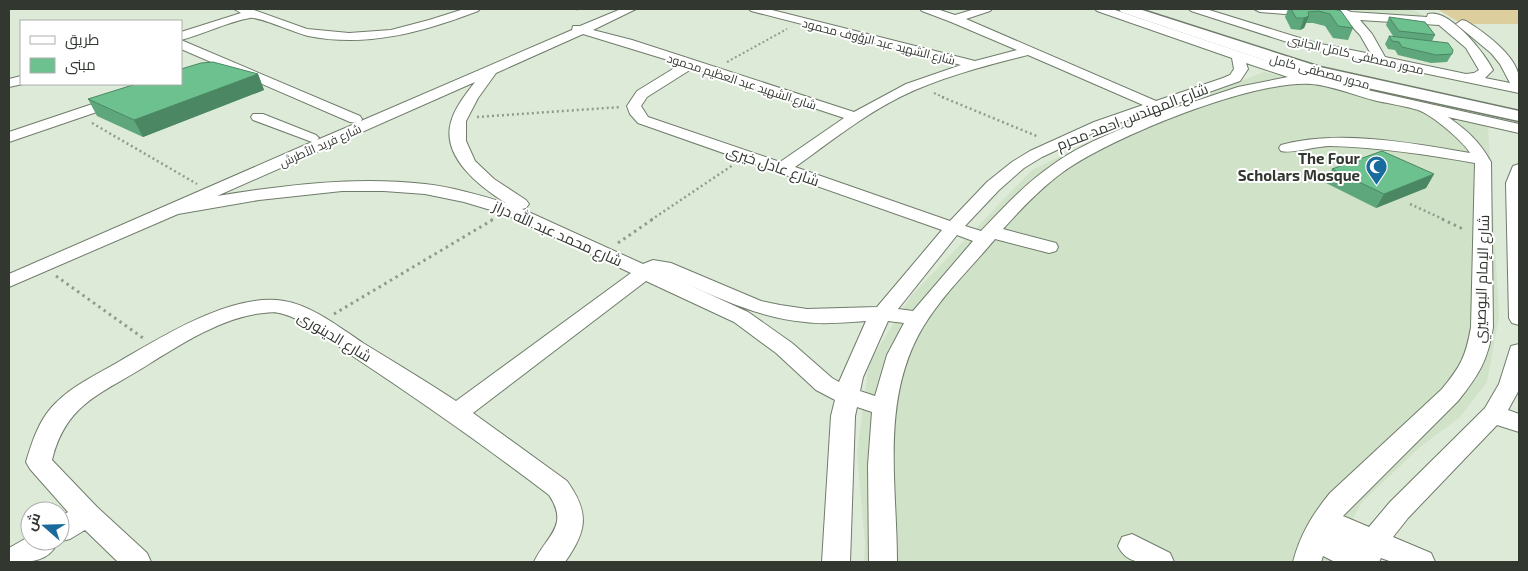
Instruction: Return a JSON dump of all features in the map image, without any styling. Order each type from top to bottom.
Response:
[{"type":"main road","name":"محور مصطفى كامل","points":[[1126,9],[1219,41],[1316,71],[1375,86],[1519,116]]},
{"type":"main road","name":"محور مصطفى كامل","points":[[1174,9],[1340,60],[1519,98]]},
{"type":"street","points":[[182,31],[247,11],[305,31],[331,36],[377,36],[419,29],[474,9]]},
{"type":"street","name":"شارع فريد الأطرش","points":[[10,278],[42,267],[174,209],[279,157],[311,138],[610,14],[630,9]]},
{"type":"street","name":"شارع الشهيد عبد الرؤوف محمود","points":[[755,9],[974,64]]},
{"type":"street","points":[[775,14],[794,9]]},
{"type":"street","points":[[926,9],[954,14],[1030,51],[1164,109]]},
{"type":"street","points":[[954,14],[986,9]]},
{"type":"street","points":[[1101,9],[1311,80],[1519,128]]},
{"type":"street","name":"محور مصطفى كامل الجانبى","points":[[1195,9],[1270,34],[1380,61],[1519,90]]},
{"type":"street","points":[[1270,34],[1273,26],[1272,22],[1260,9],[1343,11],[1442,22]]},
{"type":"street","points":[[1419,9],[1442,22],[1472,47],[1481,58],[1485,72]]},
{"type":"street","points":[[1437,9],[1466,26],[1489,44],[1506,62],[1515,81]]},
{"type":"street","points":[[182,36],[247,11]]},
{"type":"street","points":[[1343,11],[1363,29],[1374,46],[1380,61]]},
{"type":"street","name":"شارع الشهيد عبد العظيم محمود","points":[[610,14],[610,29],[628,43]]},
{"type":"street","name":"شارع فريد الأطرش","points":[[10,278],[201,185],[279,157],[492,69],[575,29]]},
{"type":"street","name":"شارع الشهيد عبد العظيم محمود","points":[[575,29],[628,43],[711,72],[856,118]]},
{"type":"street","points":[[182,44],[355,119]]},
{"type":"street","points":[[783,168],[875,105],[916,85],[974,64],[1030,51]]},
{"type":"street","name":"شارع المهندس احمد محرم","points":[[883,562],[882,450],[884,407],[891,372],[899,350],[918,318],[939,290],[1011,209],[1058,169],[1083,153],[1164,109],[1234,78],[1241,69],[1238,56]]},
{"type":"street","points":[[208,69],[225,63]]},
{"type":"street","points":[[634,106],[642,94],[690,64]]},
{"type":"street","name":"شارع محمد عبد الله دراز","points":[[492,69],[466,106],[460,118],[457,128],[459,144],[465,158],[476,172],[505,196],[515,207],[748,312],[806,316],[883,314],[918,318]]},
{"type":"street","points":[[1460,78],[1478,76],[1485,72],[1515,81]]},
{"type":"street","name":"شارع المهندس احمد محرم","points":[[836,562],[843,416],[852,377],[865,344],[875,324],[883,314],[954,227],[993,186],[1018,165],[1056,144],[1099,126],[1270,83],[1311,80]]},
{"type":"street","points":[[9,137],[162,85]]},
{"type":"street","name":"شارع عادل خيرى","points":[[634,106],[637,114],[643,120],[954,227],[1050,247]]},
{"type":"street","points":[[1425,107],[1462,134],[1476,148],[1483,168]]},
{"type":"street","points":[[258,118],[311,138]]},
{"type":"street","points":[[1286,148],[1318,141],[1421,149],[1483,168],[1517,194],[1519,318]]},
{"type":"street","name":"شارع الإمام البوصيري","points":[[1315,540],[1357,484],[1450,395],[1467,374],[1478,351],[1482,327],[1483,168]]},
{"type":"street","name":"شارع محمد عبد الله دراز","points":[[174,209],[325,186],[372,185],[410,187],[515,207],[615,245],[651,268]]},
{"type":"street","points":[[457,413],[651,268]]},
{"type":"street","name":"شارع الدينورى","points":[[137,562],[87,514],[40,462],[42,446],[48,429],[61,412],[78,396],[157,349],[228,313],[258,307],[284,307],[318,324],[457,413],[558,488],[567,499],[572,512],[570,528],[563,544],[548,562]]},
{"type":"street","name":"شارع محمد عبد الله دراز","points":[[748,312],[824,384],[847,396],[884,407]]},
{"type":"street","points":[[1366,555],[1399,510],[1506,405],[1514,379],[1519,351]]},
{"type":"street","points":[[1506,405],[1519,423]]},
{"type":"street","points":[[70,525],[87,514]]},
{"type":"street","points":[[1315,540],[1366,555],[1421,562]]},
{"type":"street","points":[[1132,546],[1160,562]]},
{"type":"street","points":[[11,562],[29,551]]},
{"type":"path","points":[[711,72],[800,21]]},
{"type":"path","points":[[916,85],[1056,144]]},
{"type":"path","points":[[487,116],[634,106]]},
{"type":"path","points":[[77,114],[201,185]]},
{"type":"path","points":[[615,245],[747,156]]},
{"type":"path","points":[[1410,204],[1484,239]]},
{"type":"path","points":[[318,324],[515,207]]},
{"type":"path","points":[[42,267],[157,349]]},
{"type":"shaded area","points":[[1350,9],[1412,9],[1428,18],[1372,14],[1370,12]]},
{"type":"shaded area","points":[[1437,9],[1519,9],[1519,24],[1462,24]]},
{"type":"shaded area","points":[[1264,72],[1488,126],[1499,316],[1487,382],[1460,417],[1420,447],[1362,502],[1344,534],[1335,562],[864,562],[865,543],[857,454],[869,363],[911,296],[1032,170],[1131,123]]},
{"type":"building","points":[[1291,9],[1334,9],[1341,11],[1353,28],[1338,26],[1330,14],[1318,11],[1308,12],[1309,16],[1304,18],[1296,18]]},
{"type":"building","points":[[1389,17],[1425,22],[1435,35],[1399,31]]},
{"type":"building","points":[[1389,36],[1448,43],[1453,50],[1452,54],[1436,55],[1402,47],[1399,42],[1392,41]]},
{"type":"building","points":[[213,62],[258,74],[134,120],[88,99],[133,85],[182,85],[182,69],[201,63]]},
{"type":"building","points":[[1382,151],[1434,174],[1384,194],[1332,169]]},
{"type":"place","name":"The Four Scholars Mosque","points":[[1376,186]]}]
